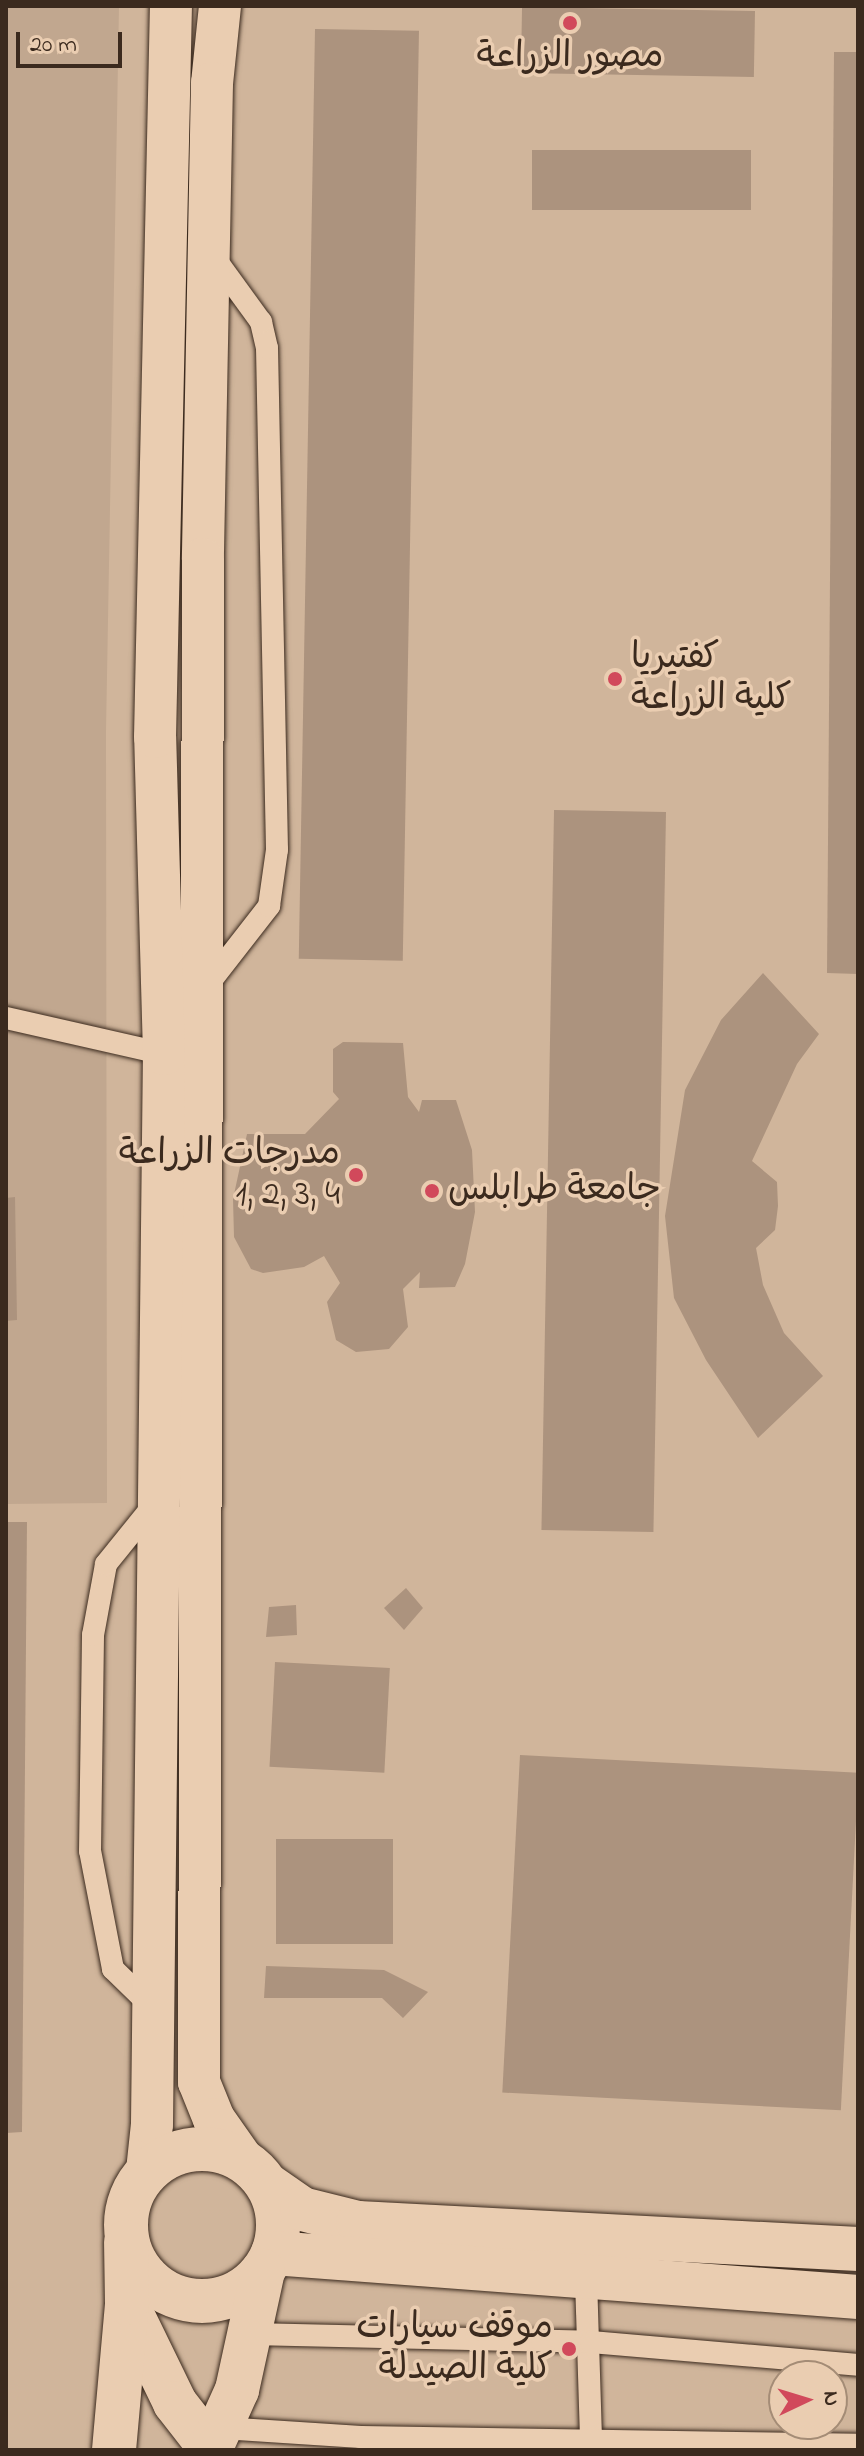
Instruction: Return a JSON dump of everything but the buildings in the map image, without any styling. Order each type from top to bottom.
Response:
[{"type":"street","points":[[114,2450],[127,2303],[129,2201],[147,2171],[153,2008],[164,1054],[155,737],[171,6]]},
{"type":"street","points":[[127,2303],[175,2403],[214,2444],[251,2334],[278,2231],[255,2173],[214,2119],[199,2082],[203,559],[212,83],[220,6]]},
{"type":"street","points":[[147,2171],[187,2150],[210,2148],[255,2173],[302,2209],[358,2223],[858,2249]]},
{"type":"street","points":[[126,2235],[146,2277],[184,2299],[227,2297],[268,2262],[858,2297]]},
{"type":"lane","points":[[204,989],[269,906],[277,850],[267,348],[261,322],[210,252]]},
{"type":"lane","points":[[6,1018],[164,1054]]},
{"type":"lane","points":[[153,2008],[113,1969],[90,1851],[93,1635],[106,1564],[158,1500]]},
{"type":"lane","points":[[586,2279],[591,2342],[591,2441]]},
{"type":"lane","points":[[251,2334],[591,2342],[858,2365]]},
{"type":"lane","points":[[214,2444],[280,2435],[858,2445]]},
{"type":"shaded area","name":"جامعة طرابلس","points":[[6,6],[858,6],[858,2450],[6,2450]]},
{"type":"shaded area","points":[[6,6],[119,6],[106,732],[107,1503],[6,1504]]},
{"type":"place","name":"مصور الزراعة","points":[[570,23]]},
{"type":"place","name":"كفتيريا كلية الزراعة","points":[[615,679]]},
{"type":"place","name":"مدرجات الزراعة 1, 2, 3, 4","points":[[356,1175]]},
{"type":"place","name":"جامعة طرابلس","points":[[432,1191]]},
{"type":"place","name":"موقف سيارات كلية الصيدلة","points":[[569,2349]]}]
